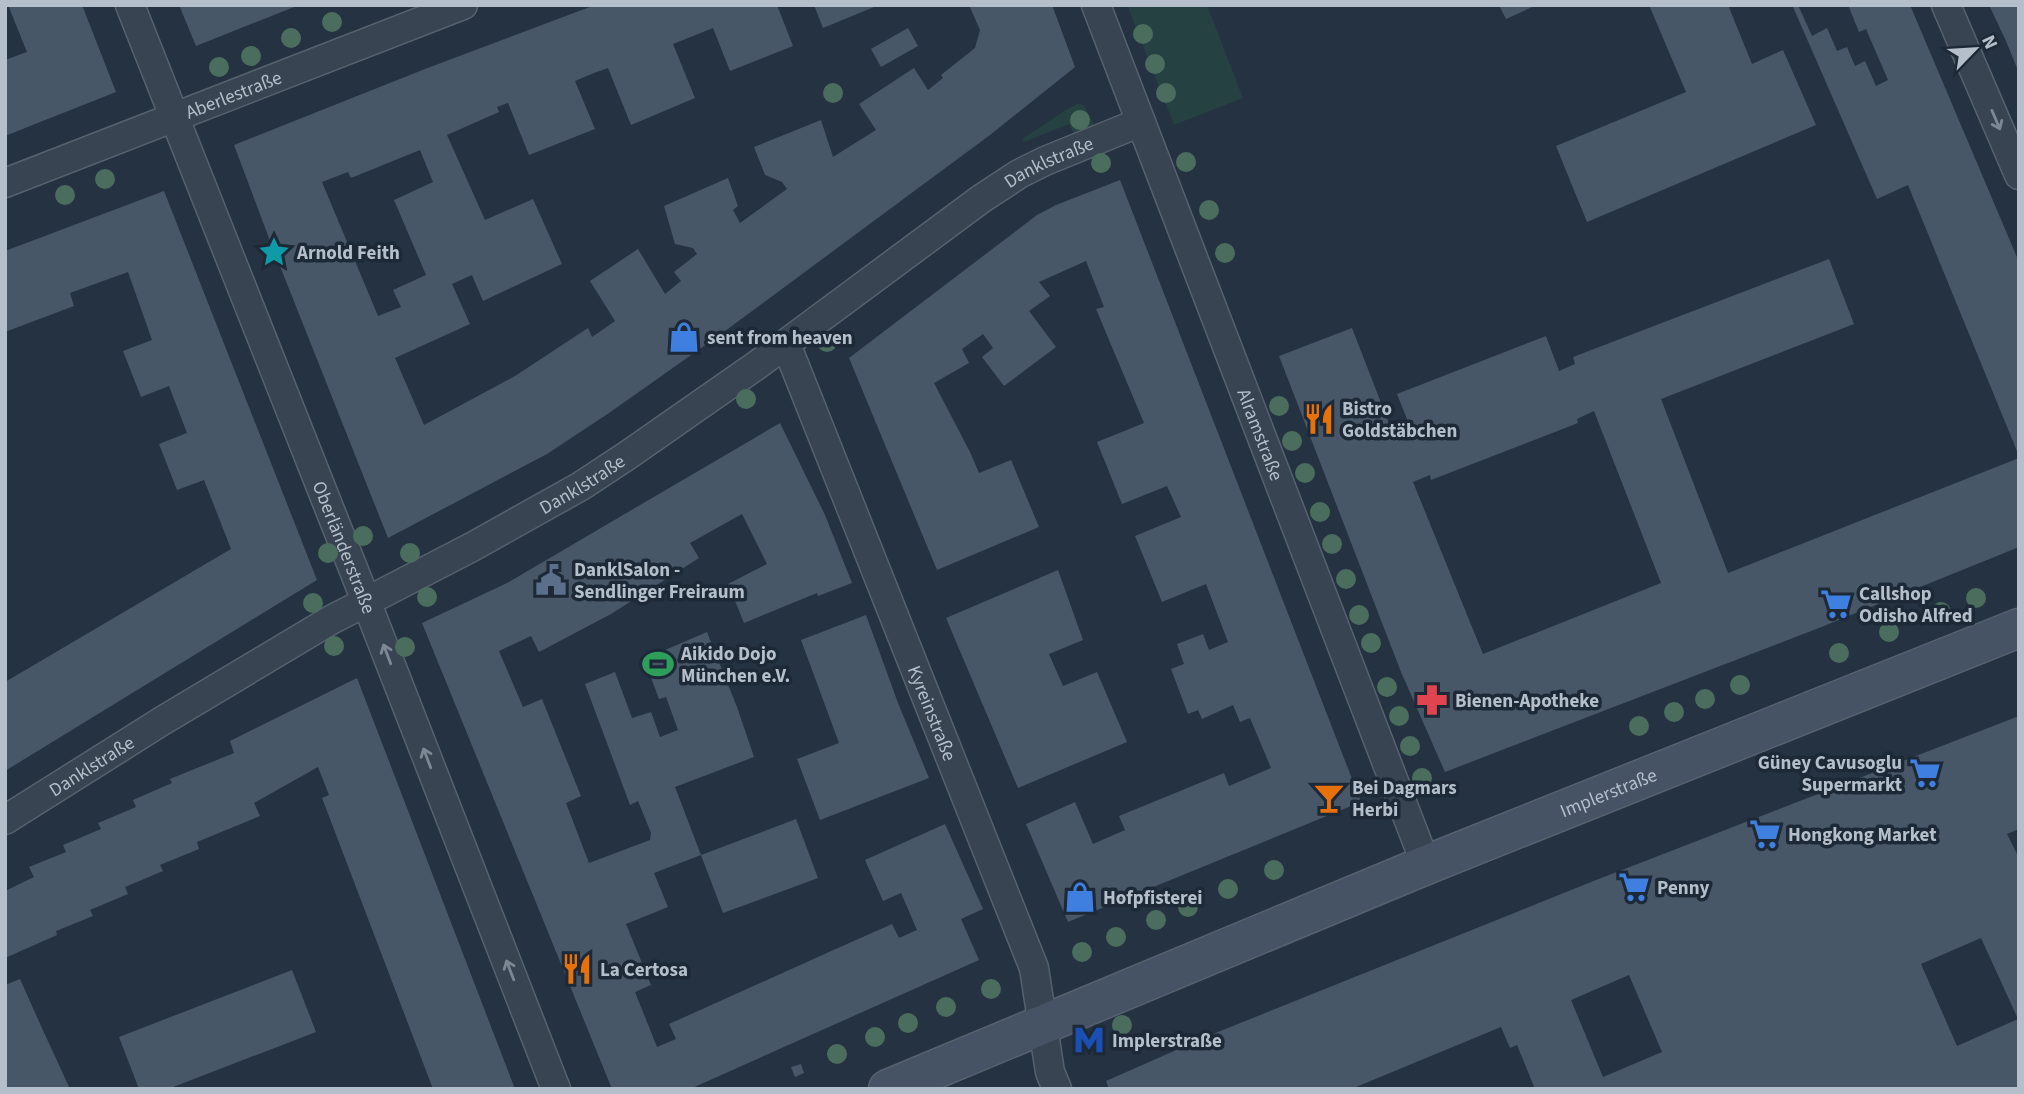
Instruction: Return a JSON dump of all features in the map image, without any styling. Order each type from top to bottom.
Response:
[{"type":"main road","name":"Implerstraße","points":[[888,1089],[1426,865],[2019,628]]},
{"type":"street","name":"Oberländerstraße","points":[[130,5],[556,1089]]},
{"type":"street","name":"Aberlestraße","points":[[5,183],[463,5]]},
{"type":"street","name":"Alramstraße","points":[[1097,5],[1426,865]]},
{"type":"street","points":[[1946,5],[2019,175]]},
{"type":"street","name":"Danklstraße","points":[[5,820],[266,658],[366,601],[472,547],[581,486],[786,344],[981,199],[1019,174],[1141,122]]},
{"type":"street","name":"Kyreinstraße","points":[[786,344],[1034,968],[1050,1072],[1057,1089]]},
{"type":"green space","points":[[1127,5],[1207,5],[1243,98],[1174,125]]},
{"type":"green space","points":[[1078,104],[1084,105],[1094,125],[1074,134],[1069,124],[1024,142],[1022,139],[1069,108]]},
{"type":"building","points":[[8,5],[82,5],[116,92],[5,136],[5,60],[27,52]]},
{"type":"building","points":[[179,5],[299,5],[196,46]]},
{"type":"building","points":[[595,5],[777,5],[793,46],[730,71],[713,28],[673,44],[695,98],[631,125],[608,68],[594,73],[575,81],[595,129],[529,155],[508,103],[497,107],[499,112],[447,135],[485,220],[533,199],[562,264],[483,301],[472,275],[452,284],[470,324],[395,358],[424,425],[515,376],[588,328],[592,337],[615,321],[590,281],[638,249],[665,294],[681,281],[674,272],[697,254],[693,248],[675,244],[664,206],[728,178],[738,206],[733,210],[740,223],[787,189],[782,182],[765,175],[754,147],[821,120],[833,157],[876,130],[859,104],[914,68],[928,90],[943,78],[941,75],[975,48],[980,30],[969,5],[1052,5],[1075,67],[990,135],[721,334],[609,413],[547,454],[388,538],[234,145]],"holes":[[[420,150],[433,182],[394,200],[426,275],[393,290],[401,307],[378,316],[322,182],[348,172],[351,178]]]},
{"type":"building","points":[[814,5],[879,5],[823,28]]},
{"type":"building","points":[[1499,5],[1537,5],[1506,19]]},
{"type":"building","points":[[1649,5],[1728,5],[1752,64],[1783,50],[1816,125],[1587,222],[1556,146],[1686,92]]},
{"type":"building","points":[[1798,5],[1812,36],[1827,28],[1837,51],[1847,47],[1855,66],[1865,61],[1876,86],[1888,80],[1866,29],[1859,32],[1848,5],[1910,5],[2019,262],[2019,456],[1908,185],[1877,199],[1793,7]]},
{"type":"building","points":[[1989,5],[2019,5],[2019,73],[2006,41]]},
{"type":"building","points":[[908,28],[918,46],[881,67],[871,49]]},
{"type":"building","points":[[1120,180],[1361,802],[1068,922],[1026,824],[1075,802],[1093,844],[1125,830],[1119,816],[1224,773],[1229,786],[1271,768],[1250,718],[1240,722],[1233,705],[1202,719],[1198,710],[1188,714],[1171,669],[1184,664],[1177,644],[1203,634],[1209,650],[1228,642],[1206,584],[1162,602],[1135,536],[1181,517],[1167,486],[1122,504],[1097,442],[1144,423],[1096,309],[1104,307],[1086,261],[1039,282],[1050,296],[1029,311],[1056,347],[1004,386],[982,357],[993,348],[983,334],[962,349],[969,363],[934,383],[979,473],[1011,460],[1039,527],[937,570],[849,358],[1037,215]]},
{"type":"building","points":[[164,191],[317,580],[5,771],[5,682],[231,549],[204,480],[177,490],[159,444],[187,433],[169,386],[141,397],[123,351],[152,340],[128,272],[70,293],[74,306],[5,332],[5,251]]},
{"type":"building","points":[[1829,259],[1854,324],[1661,399],[1728,573],[2019,458],[2019,547],[1819,628],[1445,772],[1401,672],[1279,356],[1352,328],[1392,431],[1409,424],[1397,394],[1546,336],[1559,371],[1575,364],[1573,357]],"holes":[[[1594,411],[1661,583],[1483,654],[1413,482],[1430,475],[1431,480],[1578,423],[1577,419]]]},
{"type":"building","points":[[780,423],[825,515],[852,583],[818,596],[817,593],[744,623],[728,584],[767,564],[742,514],[690,543],[699,558],[611,614],[539,652],[531,636],[499,651],[523,707],[542,699],[581,796],[566,803],[589,863],[650,840],[651,833],[638,801],[630,805],[585,684],[615,672],[632,718],[651,712],[660,737],[678,730],[666,697],[659,699],[644,659],[707,632],[737,707],[754,757],[675,787],[701,855],[654,873],[668,907],[626,924],[651,985],[635,992],[657,1047],[676,1039],[669,1024],[892,924],[899,938],[917,930],[901,893],[883,901],[865,860],[945,824],[983,909],[961,919],[979,960],[690,1089],[612,1089],[422,623],[507,583]]},
{"type":"building","points":[[1058,570],[1083,640],[1049,654],[1063,686],[1097,672],[1127,742],[1018,788],[946,618]]},
{"type":"building","points":[[866,615],[929,778],[820,820],[797,759],[839,743],[801,640]]},
{"type":"building","points":[[357,678],[515,1089],[433,1089],[322,798],[329,795],[318,767],[254,803],[260,816],[197,842],[199,849],[160,865],[163,871],[125,887],[128,894],[90,910],[93,916],[56,931],[57,935],[5,958],[5,891],[34,877],[29,867],[66,852],[63,845],[101,829],[98,823],[136,807],[133,800],[172,783],[170,779],[234,753],[230,741]]},
{"type":"building","points":[[2019,716],[2019,829],[2007,834],[2019,858],[2019,1089],[1535,1089],[1517,1045],[1510,1048],[1501,1027],[1356,1087],[1357,1089],[1109,1089],[1106,1081],[1208,1036],[1591,882]],"holes":[[[1981,938],[2018,1019],[1957,1046],[1921,964]],[[1629,975],[1662,1052],[1603,1077],[1571,1000]]]},
{"type":"building","points":[[796,819],[818,878],[723,913],[701,855]]},
{"type":"building","points":[[292,970],[316,1032],[168,1089],[139,1089],[119,1037]]},
{"type":"building","points":[[20,979],[70,1089],[5,1089],[5,985]]},
{"type":"building","points":[[801,1064],[804,1073],[795,1077],[791,1067]]},
{"type":"place","name":"Arnold Feith","points":[[274,252]]},
{"type":"place","name":"sent from heaven","points":[[684,337]]},
{"type":"place","name":"Bistro Goldstäbchen","points":[[1319,419]]},
{"type":"place","name":"DanklSalon - Sendlinger Freiraum","points":[[551,580]]},
{"type":"place","name":"Callshop Odisho Alfred","points":[[1836,604]]},
{"type":"place","name":"Aikido Dojo München e.V.","points":[[658,664]]},
{"type":"place","name":"Bienen-Apotheke","points":[[1432,700]]},
{"type":"place","name":"Güney Cavusoglu Supermarkt","points":[[1925,773]]},
{"type":"place","name":"Bei Dagmars Herbi","points":[[1329,798]]},
{"type":"place","name":"Hongkong Market","points":[[1765,834]]},
{"type":"place","name":"Penny","points":[[1634,887]]},
{"type":"place","name":"Hofpfisterei","points":[[1080,897]]},
{"type":"place","name":"La Certosa","points":[[577,969]]},
{"type":"place","name":"Implerstraße","points":[[1089,1040]]}]
